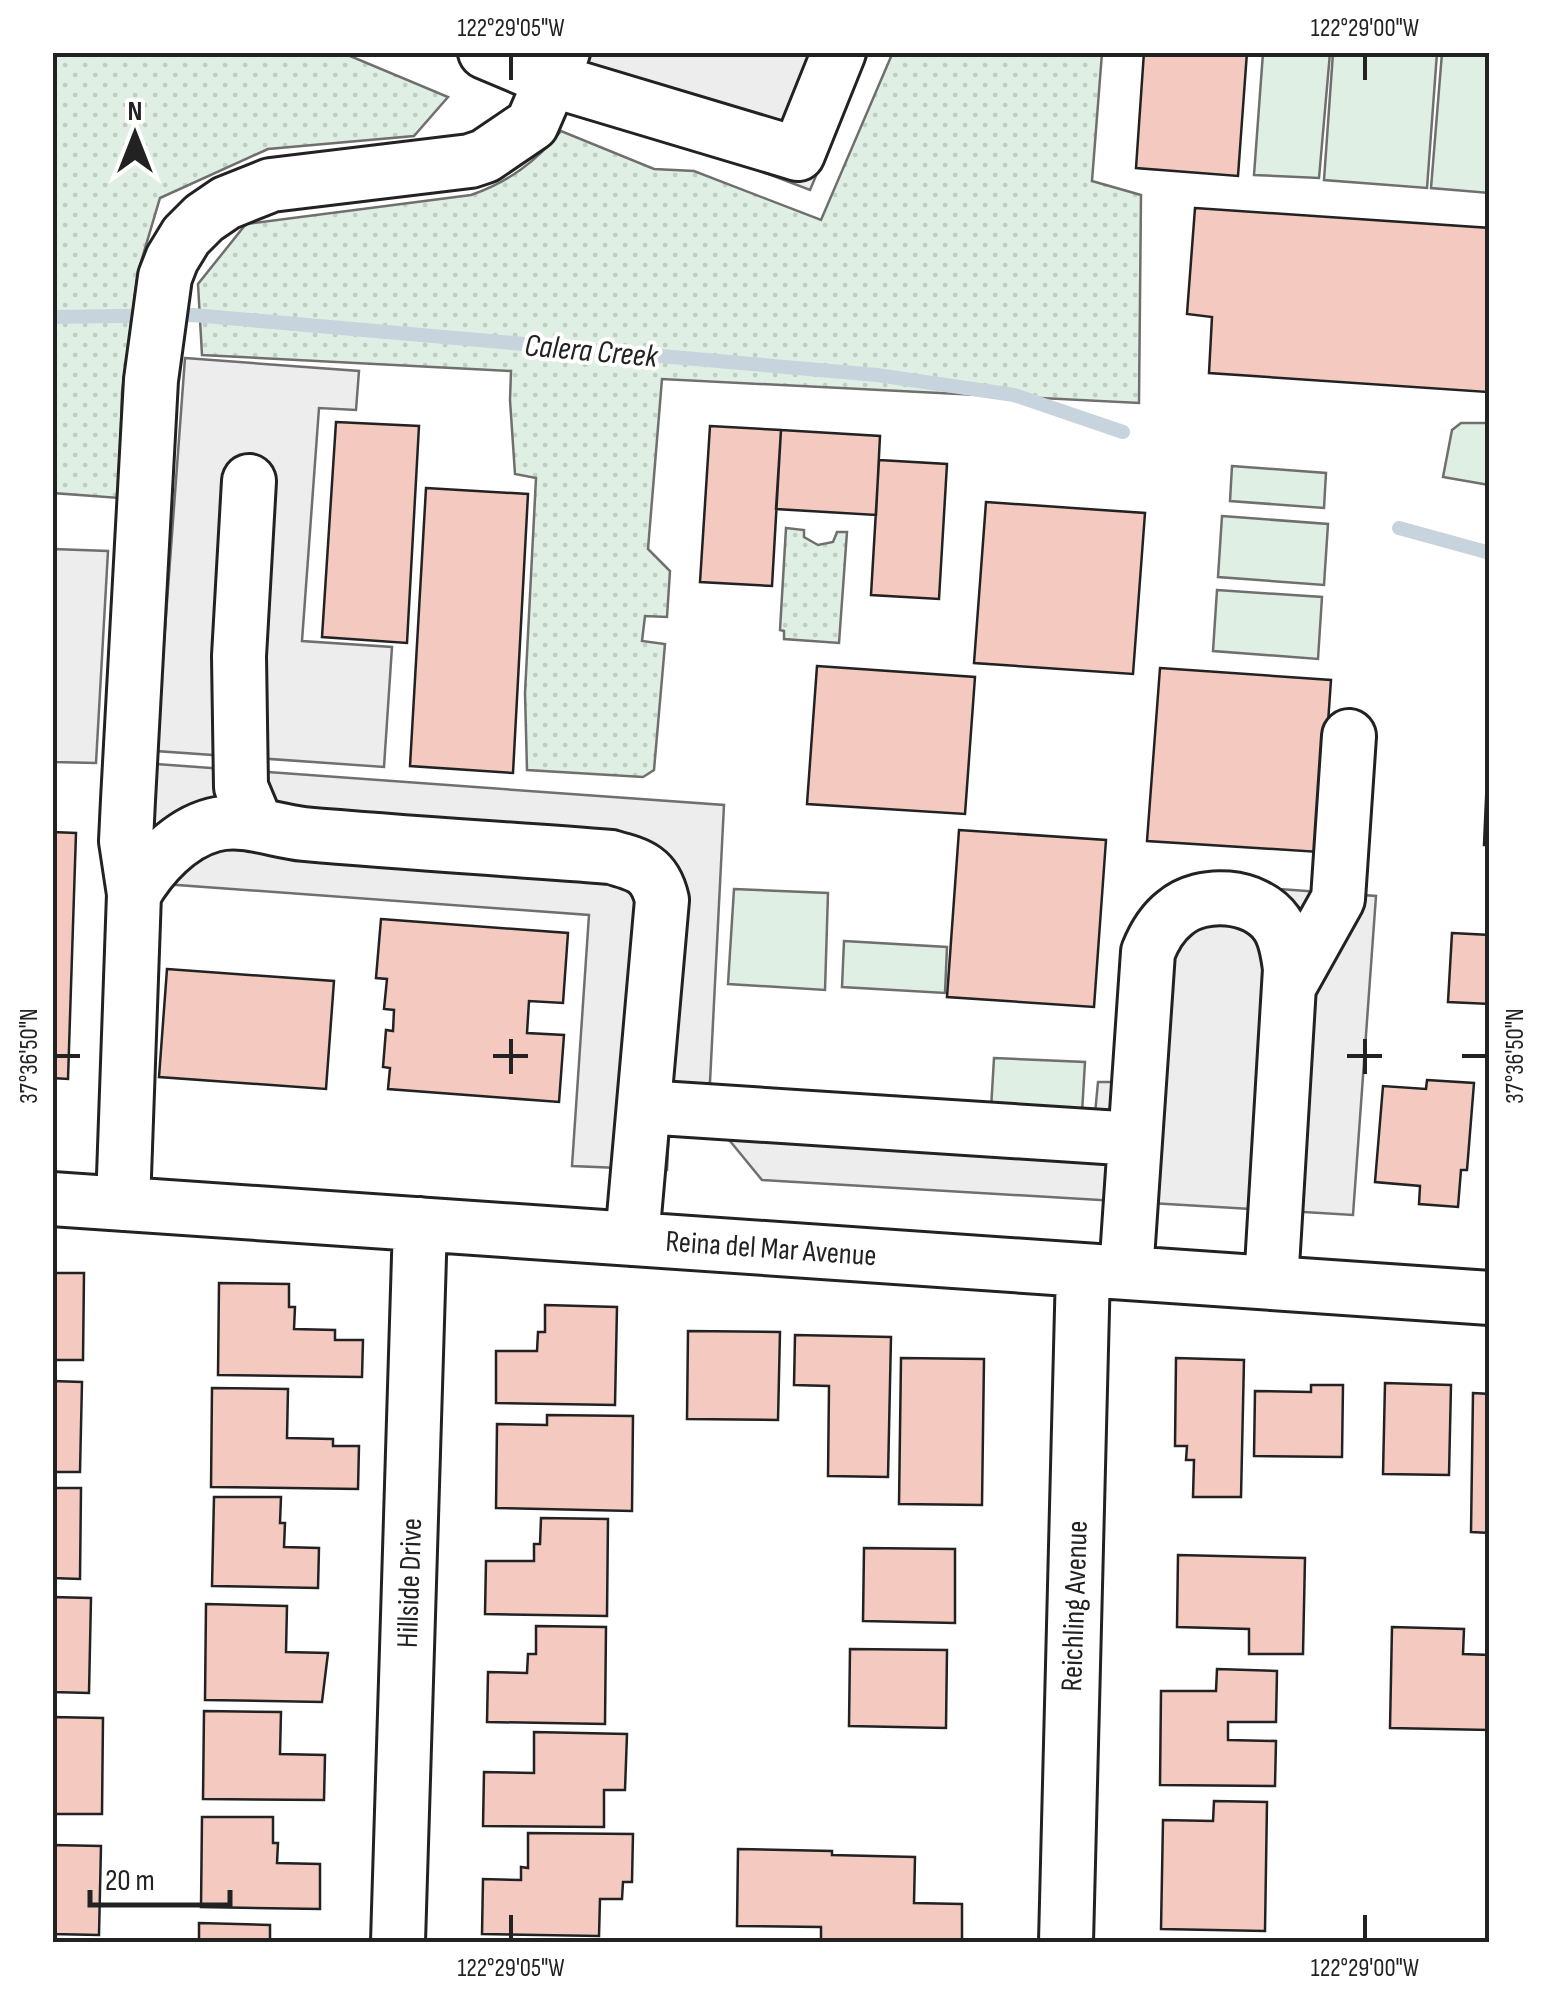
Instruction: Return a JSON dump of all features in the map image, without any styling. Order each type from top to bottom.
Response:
[{"type":"street","points":[[485,52],[557,66],[798,154],[839,52]]},
{"type":"street","points":[[122,1204],[134,894],[127,827],[149,412],[165,277],[186,236],[204,218],[226,203],[261,188],[295,180],[470,161],[485,156],[532,124],[557,66]]},
{"type":"street","points":[[249,480],[239,656],[240,787],[256,825]]},
{"type":"street","points":[[1271,1283],[1290,985],[1338,898],[1350,736]]},
{"type":"street","points":[[134,894],[158,861],[193,834],[212,825],[234,822],[300,834],[611,857],[636,864],[657,880],[662,900],[632,1238]]},
{"type":"street","name":"Reichling Avenue","points":[[1066,1942],[1104,1271],[1135,1139],[1148,952],[1163,924],[1176,912],[1190,903],[1227,898],[1263,911],[1276,923],[1284,938],[1290,985]]},
{"type":"street","points":[[644,1107],[1135,1139]]},
{"type":"street","name":"Reina del Mar Avenue","points":[[52,1199],[1490,1298]]},
{"type":"street","name":"Hillside Drive","points":[[398,1942],[420,1224]]},
{"type":"green space","points":[[893,52],[1102,53],[1092,181],[1141,195],[1139,403],[662,379],[648,549],[670,571],[667,617],[645,616],[642,641],[665,644],[654,770],[643,777],[527,770],[525,693],[536,478],[515,474],[511,371],[202,355],[198,284],[246,224],[471,195],[520,170],[561,131],[654,169],[694,171],[821,220]]},
{"type":"green space","points":[[52,53],[343,53],[448,97],[414,136],[268,149],[160,198],[138,272],[122,392],[119,498],[53,493]]},
{"type":"green space","points":[[1263,53],[1330,53],[1319,178],[1254,175]]},
{"type":"green space","points":[[1333,53],[1437,53],[1427,188],[1324,180]]},
{"type":"green space","points":[[1442,53],[1489,53],[1489,193],[1431,188]]},
{"type":"green space","points":[[1461,423],[1489,423],[1489,485],[1443,477],[1452,430]]},
{"type":"green space","points":[[1232,466],[1326,473],[1324,508],[1230,501]]},
{"type":"green space","points":[[1222,516],[1328,524],[1324,585],[1218,577]]},
{"type":"green space","points":[[786,528],[804,530],[804,537],[818,545],[833,542],[837,532],[847,532],[839,643],[784,639],[784,631],[780,630]]},
{"type":"green space","points":[[1217,590],[1322,597],[1318,659],[1213,651]]},
{"type":"green space","points":[[734,889],[828,893],[825,990],[728,984]]},
{"type":"green space","points":[[844,941],[947,947],[945,993],[842,987]]},
{"type":"green space","points":[[994,1058],[1085,1062],[1082,1113],[991,1109]]},
{"type":"shaded area","points":[[535,53],[868,53],[810,190],[524,80]]},
{"type":"shaded area","points":[[185,358],[359,371],[356,410],[319,408],[302,641],[392,647],[384,767],[156,751]]},
{"type":"shaded area","points":[[53,549],[108,551],[96,763],[53,762]]},
{"type":"shaded area","points":[[156,764],[724,805],[710,1082],[670,1109],[667,1170],[572,1166],[589,915],[150,883]]},
{"type":"shaded area","points":[[1222,874],[1279,889],[1376,896],[1353,1215],[762,1180],[707,1113],[1093,1135],[1098,1082],[1116,1082],[1123,973]]},
{"type":"building","points":[[1144,52],[1247,52],[1238,176],[1136,168]]},
{"type":"building","points":[[1195,208],[1490,228],[1487,392],[1209,373],[1212,317],[1187,314]]},
{"type":"building","points":[[336,422],[419,426],[407,643],[322,637]]},
{"type":"building","points":[[710,426],[781,430],[772,586],[700,582]]},
{"type":"building","points":[[781,430],[880,436],[876,515],[776,509]]},
{"type":"building","points":[[879,460],[947,464],[939,599],[871,595]]},
{"type":"building","points":[[426,488],[528,494],[513,773],[410,766]]},
{"type":"building","points":[[986,502],[1145,513],[1133,674],[974,663]]},
{"type":"building","points":[[817,666],[975,677],[965,814],[807,804]]},
{"type":"building","points":[[1160,668],[1331,680],[1319,852],[1147,841]]},
{"type":"building","points":[[1487,777],[1490,845],[1484,845]]},
{"type":"building","points":[[959,830],[1106,840],[1094,1007],[947,997]]},
{"type":"building","points":[[52,832],[76,833],[68,1079],[52,1078]]},
{"type":"building","points":[[381,919],[568,933],[563,1003],[529,1001],[527,1033],[564,1035],[559,1102],[388,1089],[390,1068],[383,1067],[386,1030],[393,1031],[394,1010],[384,1009],[387,979],[376,978]]},
{"type":"building","points":[[1452,933],[1490,935],[1490,1004],[1448,1002]]},
{"type":"building","points":[[167,969],[334,981],[326,1089],[159,1077]]},
{"type":"building","points":[[1427,1080],[1474,1083],[1467,1170],[1461,1170],[1458,1207],[1419,1204],[1420,1186],[1375,1182],[1383,1086],[1426,1089]]},
{"type":"building","points":[[52,1273],[84,1273],[83,1360],[52,1360]]},
{"type":"building","points":[[219,1283],[289,1284],[289,1307],[295,1307],[294,1329],[335,1330],[335,1340],[363,1340],[362,1377],[218,1375]]},
{"type":"building","points":[[545,1305],[617,1307],[615,1405],[496,1403],[496,1351],[537,1351],[538,1332],[545,1332]]},
{"type":"building","points":[[688,1331],[780,1332],[778,1420],[687,1419]]},
{"type":"building","points":[[795,1335],[891,1337],[888,1477],[828,1476],[829,1386],[794,1385]]},
{"type":"building","points":[[901,1358],[984,1359],[982,1505],[899,1504]]},
{"type":"building","points":[[1176,1358],[1244,1360],[1241,1497],[1193,1497],[1194,1460],[1186,1460],[1187,1446],[1175,1446]]},
{"type":"building","points":[[52,1381],[82,1382],[80,1472],[52,1472]]},
{"type":"building","points":[[1385,1383],[1451,1385],[1449,1475],[1383,1474]]},
{"type":"building","points":[[1311,1385],[1343,1385],[1342,1457],[1254,1456],[1255,1391],[1311,1392]]},
{"type":"building","points":[[212,1388],[288,1389],[287,1438],[333,1439],[333,1446],[359,1446],[358,1489],[211,1487]]},
{"type":"building","points":[[1473,1393],[1490,1394],[1490,1533],[1471,1532]]},
{"type":"building","points":[[547,1415],[633,1416],[632,1511],[496,1508],[497,1424],[547,1425]]},
{"type":"building","points":[[52,1488],[81,1488],[80,1579],[52,1578]]},
{"type":"building","points":[[214,1497],[281,1497],[284,1547],[319,1548],[318,1588],[212,1586]]},
{"type":"building","points":[[541,1518],[608,1519],[607,1616],[485,1614],[486,1561],[534,1561],[534,1544],[540,1544]]},
{"type":"building","points":[[864,1548],[955,1549],[955,1623],[863,1621]]},
{"type":"building","points":[[1178,1555],[1305,1558],[1303,1654],[1249,1654],[1249,1629],[1177,1627]]},
{"type":"building","points":[[52,1597],[91,1598],[89,1693],[52,1692]]},
{"type":"building","points":[[206,1604],[287,1606],[286,1652],[328,1653],[322,1702],[205,1700]]},
{"type":"building","points":[[536,1626],[606,1627],[605,1724],[487,1722],[488,1672],[527,1673],[528,1654],[536,1654]]},
{"type":"building","points":[[1392,1627],[1464,1629],[1463,1654],[1490,1655],[1490,1730],[1390,1728]]},
{"type":"building","points":[[850,1649],[947,1650],[946,1728],[849,1726]]},
{"type":"building","points":[[1217,1669],[1277,1671],[1276,1722],[1228,1722],[1228,1740],[1276,1741],[1275,1786],[1160,1785],[1161,1691],[1216,1691]]},
{"type":"building","points":[[204,1711],[281,1712],[280,1754],[325,1755],[324,1800],[203,1799]]},
{"type":"building","points":[[52,1717],[103,1718],[102,1814],[52,1814]]},
{"type":"building","points":[[534,1732],[627,1734],[625,1790],[604,1790],[604,1827],[483,1826],[484,1772],[534,1773]]},
{"type":"building","points":[[1214,1801],[1267,1802],[1265,1931],[1161,1929],[1163,1820],[1213,1821]]},
{"type":"building","points":[[202,1817],[273,1817],[277,1863],[320,1864],[320,1909],[201,1907]]},
{"type":"building","points":[[528,1833],[633,1834],[632,1882],[623,1882],[622,1899],[600,1899],[599,1936],[482,1934],[483,1879],[521,1880],[521,1867],[528,1868]]},
{"type":"building","points":[[52,1845],[101,1846],[99,1935],[52,1934]]},
{"type":"building","points":[[738,1849],[915,1857],[914,1903],[962,1904],[962,1942],[821,1942],[821,1927],[737,1926]]},
{"type":"building","points":[[199,1923],[270,1925],[270,1942],[199,1942]]},
{"type":"waterway","name":"Calera Creek","points":[[52,317],[193,315],[877,375],[1014,395],[1123,432]]},
{"type":"waterway","name":"Calera Creek","points":[[1399,528],[1490,553]]}]
